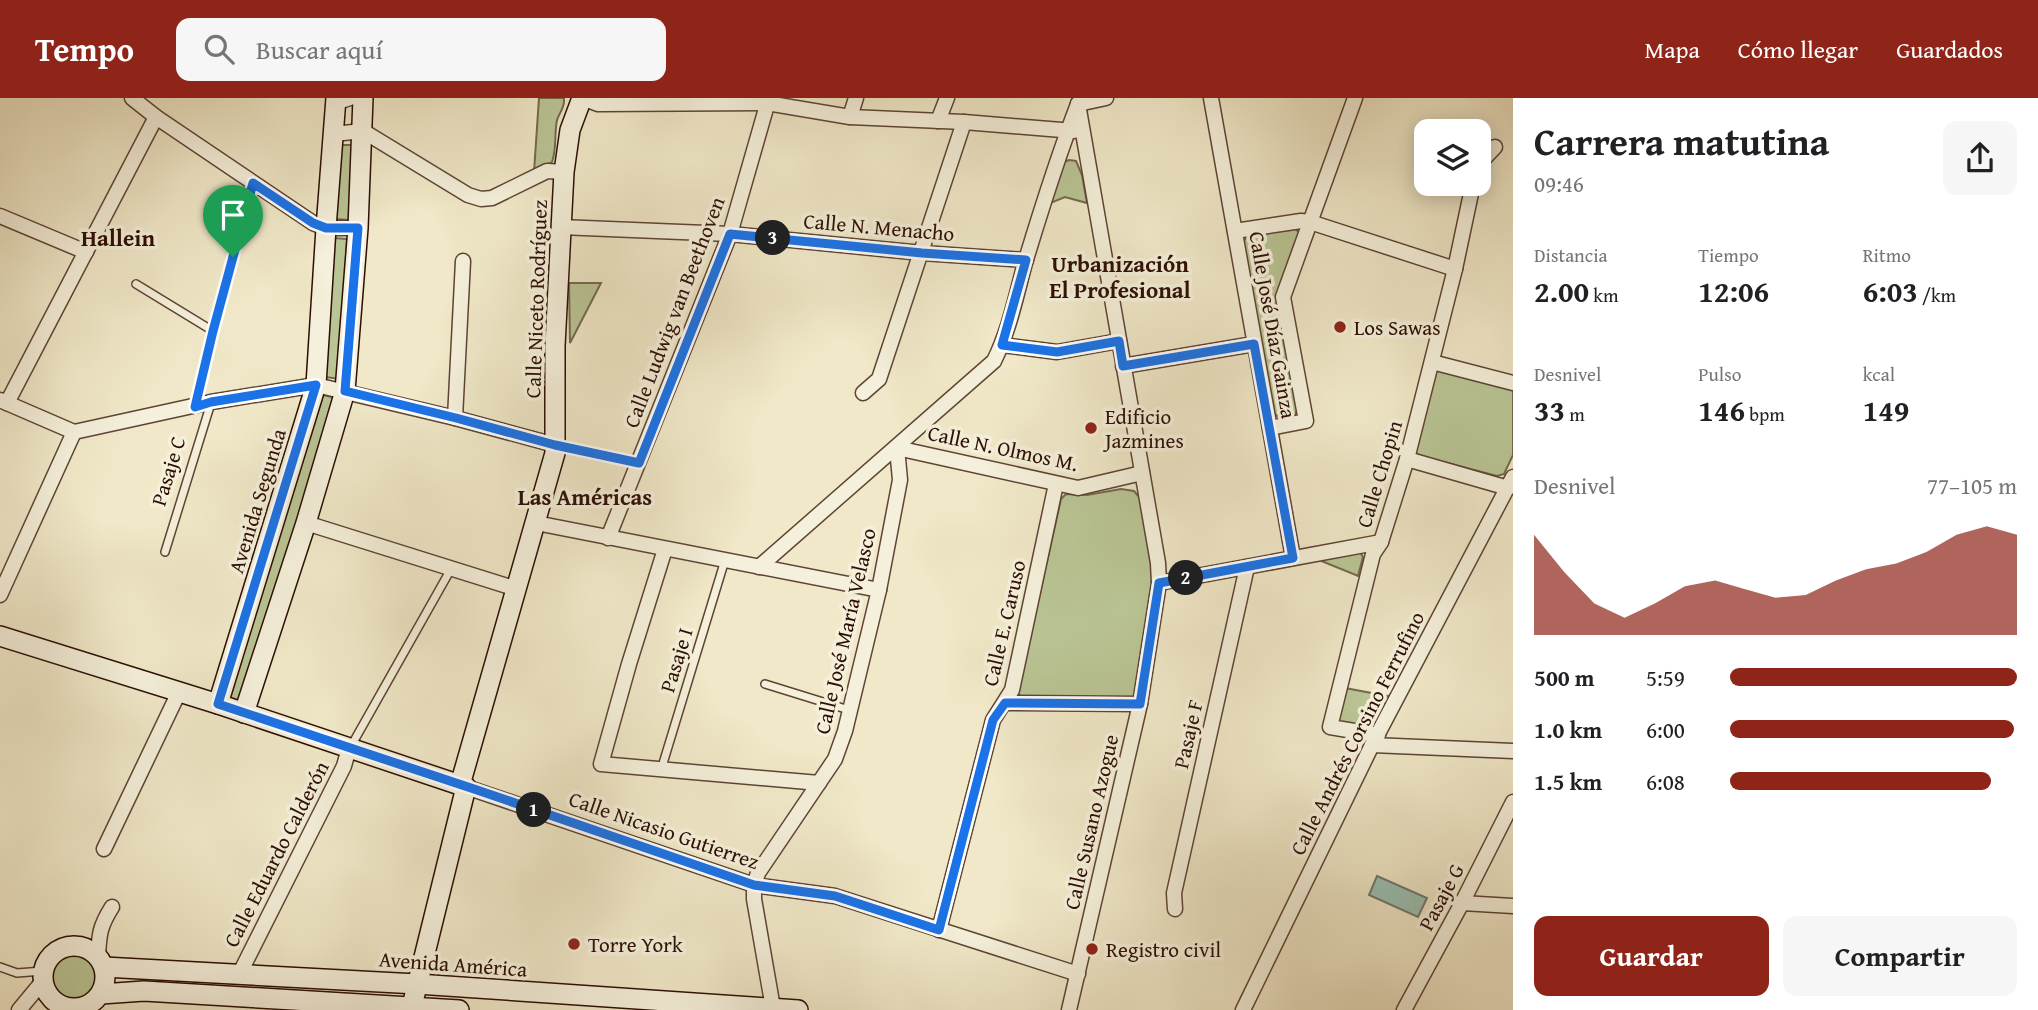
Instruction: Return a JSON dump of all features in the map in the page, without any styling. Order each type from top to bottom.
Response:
[{"type":"main road","points":[[244,713],[306,523],[345,391],[358,228],[363,98]]},
{"type":"main road","name":"Calle Niceto Rodríguez","points":[[411,1008],[463,786],[555,453],[555,346],[564,172],[570,130],[582,98]]},
{"type":"main road","name":"Avenida Segunda","points":[[218,704],[316,385],[333,134],[340,99]]},
{"type":"main road","name":"Calle Nicasio Gutierrez","points":[[0,636],[218,704],[463,786]]},
{"type":"main road","points":[[81,946],[90,950],[101,962],[105,985],[101,994],[87,1006],[68,1009],[51,999],[45,990],[43,976],[47,961],[61,948],[81,946]]},
{"type":"main road","name":"Avenida América","points":[[101,962],[798,1010]]},
{"type":"main road","points":[[101,994],[144,991],[227,1003],[459,1010],[462,987]]},
{"type":"street","points":[[132,98],[313,223],[326,228],[358,228]]},
{"type":"street","points":[[582,98],[598,104],[768,101],[849,117],[1083,131]]},
{"type":"street","points":[[849,117],[856,98]]},
{"type":"street","points":[[938,121],[947,98]]},
{"type":"street","points":[[759,567],[994,361],[1002,345],[1026,260],[1079,101],[1106,98]]},
{"type":"street","name":"Calle José Díaz Gainza","points":[[1211,98],[1293,558]]},
{"type":"street","points":[[1270,428],[1306,421],[1283,298],[1355,98]]},
{"type":"street","name":"Calle Ludwig van Beethoven","points":[[608,538],[730,234],[768,101]]},
{"type":"street","name":"Calle Susano Azogue","points":[[1069,1010],[1140,704],[1159,583],[1079,101]]},
{"type":"street","points":[[156,117],[3,401],[74,432],[211,402],[316,385],[555,445]]},
{"type":"street","points":[[863,393],[879,379],[964,122]]},
{"type":"street","points":[[333,134],[363,131],[468,195],[481,199],[492,198],[547,171],[564,172]]},
{"type":"street","points":[[1491,150],[1495,146]]},
{"type":"street","name":"Calle Chopin","points":[[1375,740],[1330,727],[1373,554],[1381,542],[1407,459],[1470,196]]},
{"type":"street","points":[[0,216],[86,251]]},
{"type":"street","points":[[1235,231],[1310,222],[1455,269]]},
{"type":"street","name":"Calle N. Menacho","points":[[560,227],[730,234],[922,253],[1026,260]]},
{"type":"street","points":[[456,418],[463,261]]},
{"type":"street","points":[[1002,345],[1057,352],[1119,341]]},
{"type":"street","points":[[1123,366],[1254,344]]},
{"type":"street","points":[[1432,362],[1513,383]]},
{"type":"street","points":[[0,595],[74,432]]},
{"type":"street","name":"Calle N. Olmos M.","points":[[897,448],[1077,488],[1142,474]]},
{"type":"street","name":"Calle José María Velasco","points":[[754,885],[758,873],[835,759],[850,710],[879,590],[900,480],[897,448]]},
{"type":"street","points":[[1407,459],[1510,483]]},
{"type":"street","name":"Calle Andrés Corsino Ferrufino","points":[[1243,1010],[1375,740],[1510,483]]},
{"type":"street","name":"Calle E. Caruso","points":[[939,930],[993,720],[1012,690],[1056,484]]},
{"type":"street","points":[[306,523],[517,589]]},
{"type":"street","points":[[536,523],[879,590]]},
{"type":"street","points":[[1159,583],[1381,542]]},
{"type":"street","points":[[665,549],[601,764],[819,783]]},
{"type":"street","name":"Pasaje F","points":[[1175,909],[1174,893],[1247,567]]},
{"type":"street","points":[[104,849],[179,692]]},
{"type":"street","points":[[1005,703],[1140,704]]},
{"type":"street","points":[[1375,740],[1513,751]]},
{"type":"street","name":"Calle Eduardo Calderón","points":[[240,973],[344,766],[349,748]]},
{"type":"street","name":"Calle Nicasio Gutierrez","points":[[463,786],[754,885],[835,896],[1078,974]]},
{"type":"street","name":"Pasaje G","points":[[1404,1010],[1513,802]]},
{"type":"street","points":[[754,885],[773,1008]]},
{"type":"street","points":[[1462,903],[1513,906]]},
{"type":"street","points":[[101,962],[99,932],[112,907]]},
{"type":"street","points":[[19,1010],[43,976]]},
{"type":"lane","points":[[195,407],[253,183]]},
{"type":"lane","points":[[136,284],[213,331]]},
{"type":"lane","name":"Pasaje C","points":[[166,552],[211,402]]},
{"type":"lane","points":[[555,445],[639,463]]},
{"type":"lane","name":"Pasaje I","points":[[661,770],[724,560]]},
{"type":"lane","name":"Calle Eduardo Calderón","points":[[349,748],[451,569]]},
{"type":"lane","points":[[765,684],[850,710]]},
{"type":"lane","points":[[0,967],[17,973],[43,976]]},
{"type":"green space","points":[[539,98],[564,98],[564,101],[557,120],[552,162],[534,172]]},
{"type":"green space","points":[[339,145],[353,145],[349,220],[335,219]]},
{"type":"green space","points":[[1076,161],[1082,175],[1087,203],[1065,197],[1048,204],[1064,162]]},
{"type":"green space","points":[[1294,228],[1300,233],[1277,300],[1298,409],[1293,418],[1281,420],[1274,413],[1242,243],[1248,236]]},
{"type":"green space","points":[[334,238],[347,239],[340,379],[325,377]]},
{"type":"green space","points":[[569,283],[601,283],[570,343]]},
{"type":"green space","points":[[1438,369],[1513,387],[1513,455],[1504,474],[1497,476],[1415,453],[1433,372]]},
{"type":"green space","points":[[323,395],[336,398],[240,703],[228,699]]},
{"type":"green space","points":[[1121,489],[1134,491],[1140,498],[1152,563],[1154,597],[1135,695],[1132,698],[1021,696],[1018,694],[1019,687],[1061,499],[1066,494],[1087,495]]},
{"type":"green space","points":[[1360,552],[1363,557],[1358,576],[1319,560]]},
{"type":"green space","points":[[1345,688],[1393,697],[1375,726],[1341,724],[1337,721]]},
{"type":"green space","points":[[73,951],[91,958],[98,976],[91,994],[73,1001],[55,994],[48,976],[55,958]]},
{"type":"water","points":[[1377,876],[1427,898],[1418,917],[1369,895]]},
{"type":"place","name":"Los Sawas","points":[[1340,327]]},
{"type":"place","name":"Edificio Jazmines","points":[[1091,428]]},
{"type":"place","name":"Torre York","points":[[574,944]]},
{"type":"place","name":"Registro civil","points":[[1092,949]]},
{"type":"district","name":"Hallein","points":[[118,237]]},
{"type":"district","name":"Urbanización El Profesional","points":[[1120,276]]},
{"type":"district","name":"Las Américas","points":[[585,496]]},
{"type":"route","points":[[253,183],[313,223],[326,228],[358,228],[345,391],[555,445],[639,463],[730,234],[922,253],[1026,260],[1002,345],[1057,352],[1119,341],[1123,366],[1254,344],[1293,558],[1159,583],[1140,704],[1005,703],[993,720],[939,930],[835,896],[754,885],[218,704],[316,385],[195,407],[233,257],[253,183]]}]
